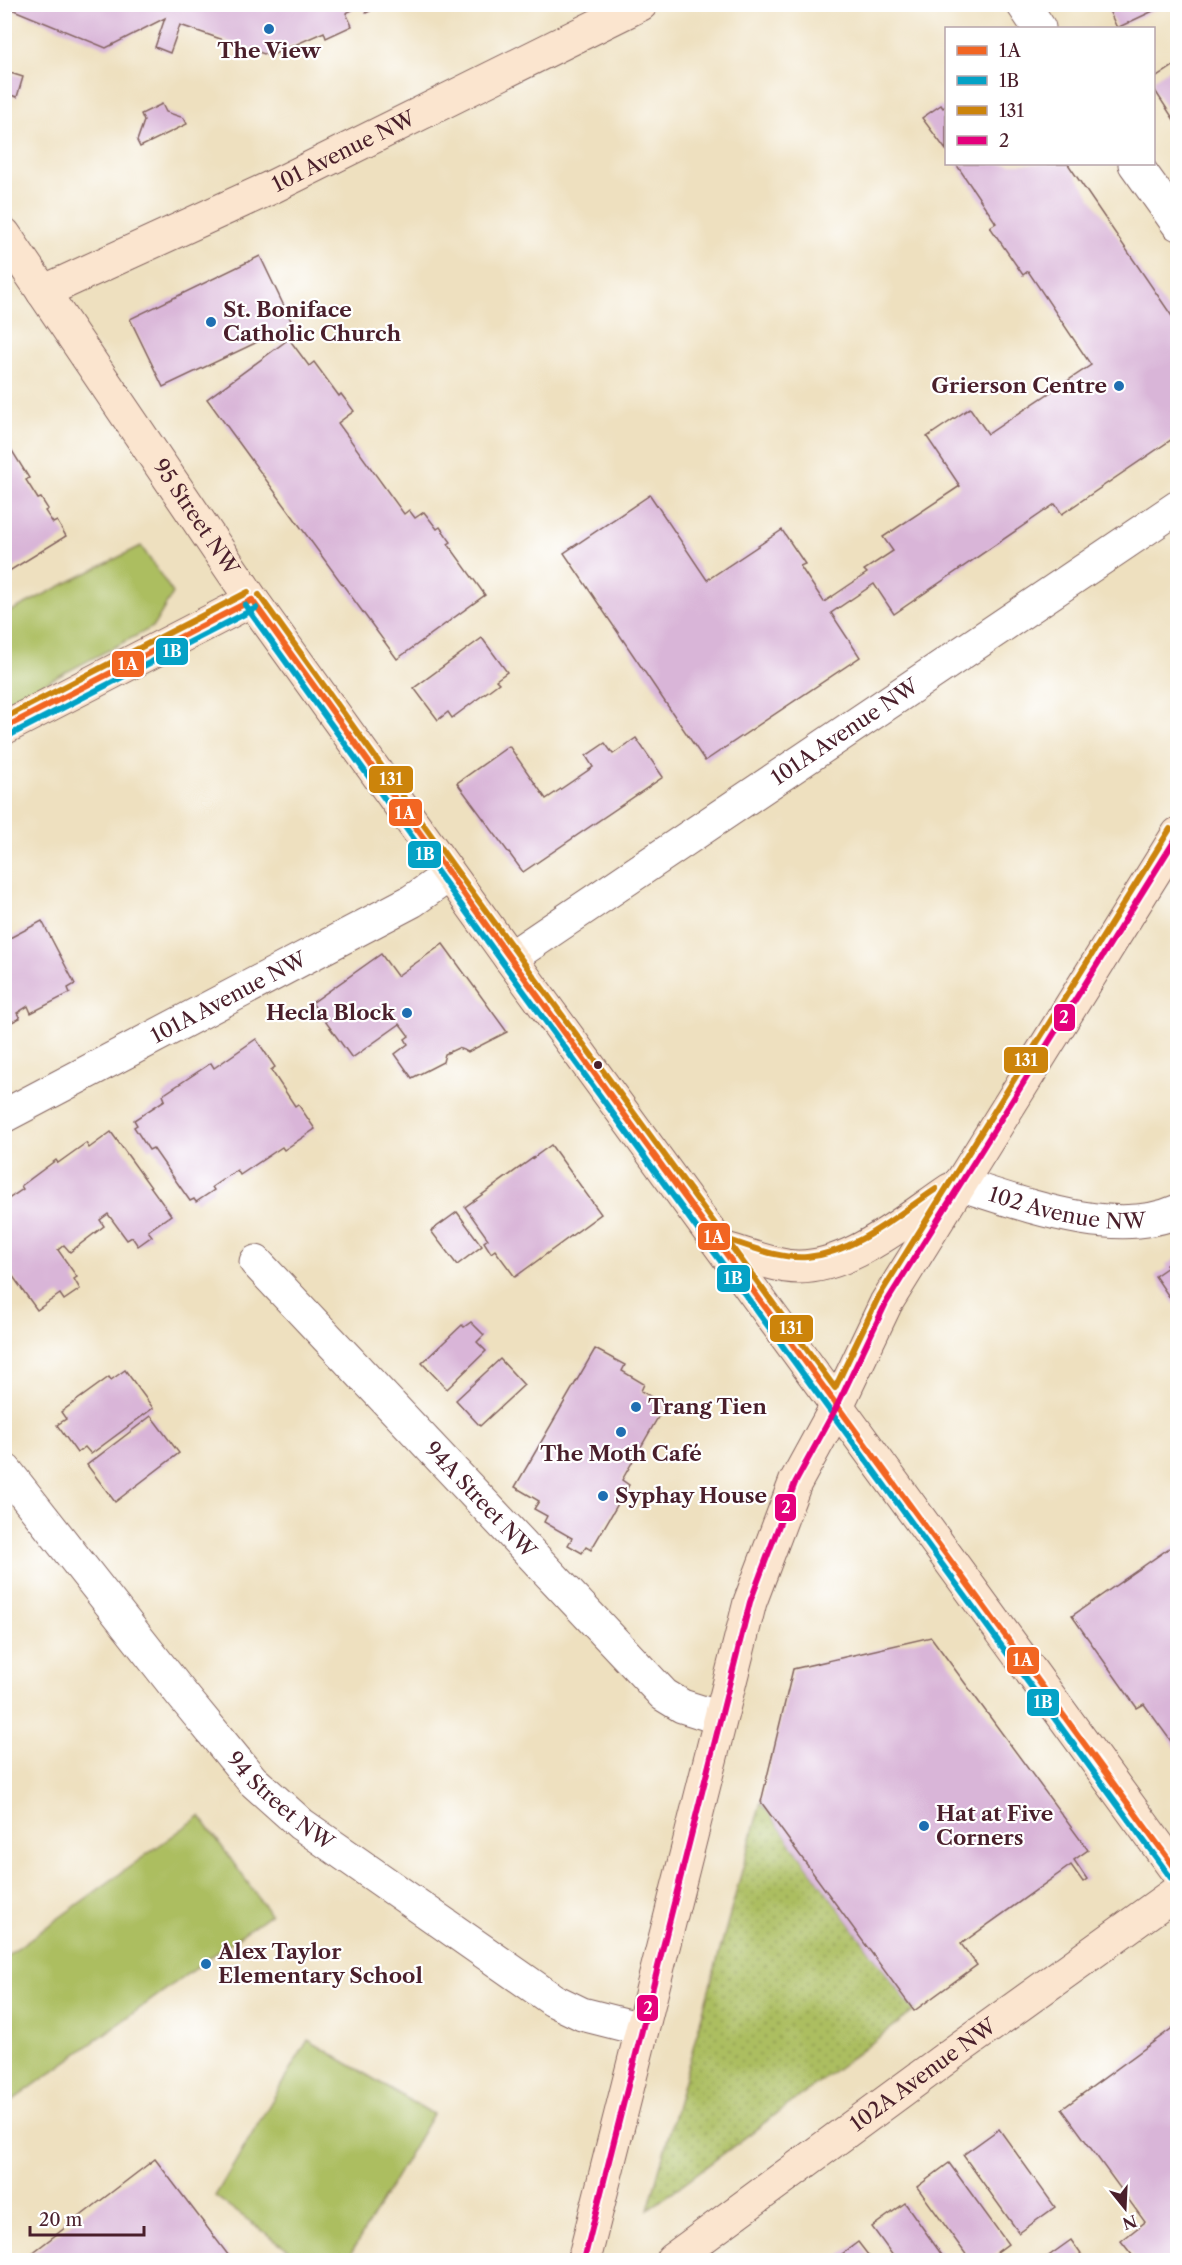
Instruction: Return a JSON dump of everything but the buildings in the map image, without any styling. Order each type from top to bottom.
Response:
[{"type":"main road","name":"101 Avenue NW","points":[[43,292],[270,188],[640,4]]},
{"type":"main road","name":"95 Street NW","points":[[4,234],[252,600],[449,875],[1178,1873]]},
{"type":"main road","points":[[4,728],[252,600]]},
{"type":"main road","points":[[584,2260],[750,1602],[795,1484],[837,1406],[886,1303],[1178,834]]},
{"type":"main road","points":[[723,1248],[787,1266],[822,1264],[855,1253],[959,1184]]},
{"type":"main road","name":"102A Avenue NW","points":[[672,2260],[1178,1891]]},
{"type":"street","points":[[1023,4],[1039,27]]},
{"type":"street","points":[[1136,165],[1178,224]]},
{"type":"street","name":"101A Avenue NW","points":[[510,958],[1178,507]]},
{"type":"street","name":"101A Avenue NW","points":[[4,1116],[412,901],[449,875]]},
{"type":"street","name":"102 Avenue NW","points":[[959,1184],[1080,1219],[1107,1222],[1135,1220],[1166,1216],[1178,1211]]},
{"type":"street","name":"94A Street NW","points":[[256,1262],[664,1695],[682,1706],[720,1718]]},
{"type":"street","name":"94 Street NW","points":[[6,1471],[252,1780],[293,1817],[552,2000],[582,2014],[641,2029]]},
{"type":"green space","points":[[141,546],[173,593],[153,627],[5,704],[5,614]]},
{"type":"green space","points":[[761,1802],[914,2011],[648,2210]]},
{"type":"green space","points":[[200,1816],[270,1914],[5,2106],[5,1957]]},
{"type":"green space","points":[[308,2040],[433,2114],[347,2260],[303,2260],[215,2196]]},
{"type":"transit line","name":"131","points":[[4,718],[248,592]]},
{"type":"transit line","name":"131","points":[[259,595],[456,870],[835,1388],[878,1298],[1170,829]]},
{"type":"transit line","name":"1A","points":[[252,600],[510,958],[1178,1872]]},
{"type":"transit line","name":"1A","points":[[4,728],[252,600]]},
{"type":"transit line","name":"1B","points":[[245,605],[503,963],[1171,1878]]},
{"type":"transit line","name":"1B","points":[[8,736],[256,608]]},
{"type":"transit line","name":"2","points":[[584,2260],[750,1602],[795,1483],[837,1406],[886,1303],[1178,835]]},
{"type":"transit line","name":"131","points":[[726,1239],[765,1252],[786,1256],[807,1257],[825,1254],[859,1241],[936,1189]]},
{"type":"place","name":"The View","points":[[269,29]]},
{"type":"place","name":"St. Boniface Catholic Church","points":[[211,322]]},
{"type":"place","name":"Grierson Centre","points":[[1119,386]]},
{"type":"place","name":"Hecla Block","points":[[407,1013]]},
{"type":"place","name":"Trang Tien","points":[[636,1407]]},
{"type":"place","name":"The Moth Café","points":[[621,1432]]},
{"type":"place","name":"Syphay House","points":[[603,1496]]},
{"type":"place","name":"Hat at Five Corners","points":[[924,1826]]},
{"type":"place","name":"Alex Taylor Elementary School","points":[[206,1964]]}]
